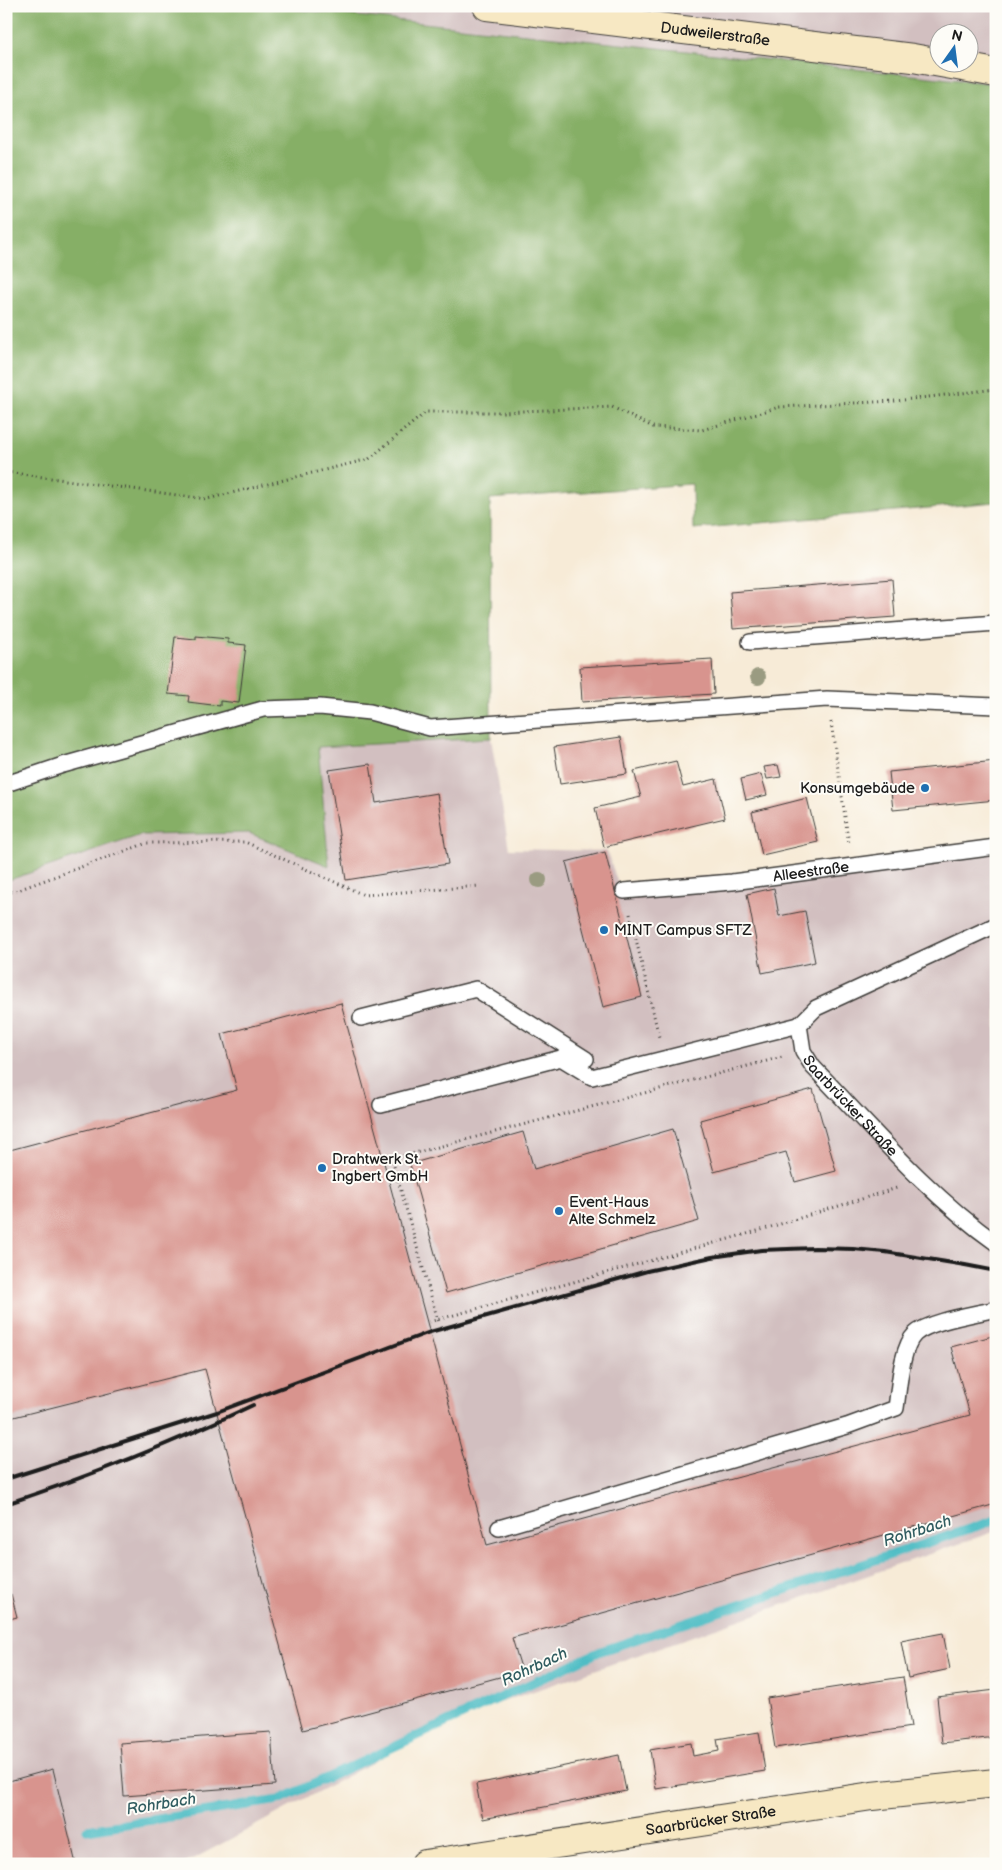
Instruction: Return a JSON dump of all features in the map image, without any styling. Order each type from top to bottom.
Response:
[{"type":"main road","name":"Dudweilerstraße","points":[[487,6],[926,58],[996,73]]},
{"type":"main road","points":[[980,58],[996,57]]},
{"type":"main road","name":"Saarbrücker Straße","points":[[425,1864],[862,1797],[996,1782]]},
{"type":"lane","points":[[750,642],[996,623]]},
{"type":"lane","points":[[6,784],[63,765],[263,709],[320,707],[370,712],[430,728],[827,699],[996,706]]},
{"type":"lane","name":"Alleestraße","points":[[624,891],[732,882],[996,847]]},
{"type":"lane","points":[[382,1105],[562,1058],[592,1077],[799,1025],[816,1008],[996,925]]},
{"type":"lane","points":[[361,1018],[476,989],[586,1059]]},
{"type":"lane","name":"Saarbrücker Straße","points":[[799,1025],[803,1051],[813,1067],[923,1180],[968,1223],[996,1243]]},
{"type":"lane","points":[[499,1528],[847,1426],[896,1408],[907,1347],[914,1335],[925,1327],[996,1309]]},
{"type":"path","points":[[6,472],[207,499],[369,459],[426,412],[502,412],[612,407],[653,427],[702,430],[779,407],[895,401],[996,389]]},
{"type":"path","points":[[836,750],[852,867]]},
{"type":"path","points":[[6,893],[147,843],[245,842],[364,895],[480,886]]},
{"type":"path","points":[[624,891],[665,1058]]},
{"type":"path","points":[[438,1321],[392,1159],[803,1051]]},
{"type":"path","points":[[429,1322],[438,1321],[589,1276],[761,1230],[923,1180]]},
{"type":"shaded area","points":[[263,6],[996,6],[996,84]]},
{"type":"shaded area","points":[[491,738],[509,849],[607,851],[618,884],[996,852],[996,1531],[453,1719],[184,1864],[6,1864],[6,881],[140,835],[249,833],[329,865],[318,747]]},
{"type":"green space","points":[[6,6],[263,6],[996,84],[996,502],[693,529],[692,484],[490,499],[491,738],[318,747],[329,866],[249,833],[141,835],[6,881]]},
{"type":"building","points":[[892,579],[895,617],[733,629],[730,592]]},
{"type":"building","points":[[196,636],[228,639],[228,643],[246,645],[239,703],[220,701],[220,706],[188,702],[189,696],[168,694],[175,637],[196,639]]},
{"type":"building","points":[[712,659],[714,694],[582,702],[580,667]]},
{"type":"building","points":[[621,737],[627,774],[560,784],[554,747]]},
{"type":"building","points":[[676,761],[683,787],[716,779],[725,818],[604,847],[595,808],[641,797],[634,771]]},
{"type":"building","name":"Konsumgebäude","points":[[996,761],[996,800],[893,810],[889,772]]},
{"type":"building","points":[[370,764],[376,803],[437,793],[448,864],[346,880],[329,770]]},
{"type":"building","points":[[778,765],[781,777],[767,779],[764,767]]},
{"type":"building","points":[[761,774],[767,795],[746,800],[741,779]]},
{"type":"building","points":[[807,798],[818,842],[762,855],[752,812]]},
{"type":"building","name":"MINT Campus SFTZ","points":[[605,852],[642,997],[603,1007],[566,862]]},
{"type":"building","points":[[774,888],[779,916],[805,911],[815,962],[762,973],[747,894]]},
{"type":"building","points":[[341,1003],[487,1545],[970,1415],[951,1347],[996,1335],[996,1504],[512,1638],[522,1671],[303,1730],[205,1369],[6,1419],[6,1151],[237,1090],[222,1034]]},
{"type":"building","points":[[813,1089],[836,1171],[795,1182],[786,1152],[714,1172],[700,1120]]},
{"type":"building","name":"Event-Haus Alte Schmelz","points":[[673,1129],[699,1221],[446,1293],[410,1164],[523,1132],[534,1169]]},
{"type":"building","points":[[11,1594],[17,1617],[6,1620],[6,1595]]},
{"type":"building","points":[[943,1633],[950,1669],[908,1678],[901,1641]]},
{"type":"building","points":[[903,1677],[911,1727],[775,1748],[767,1698]]},
{"type":"building","points":[[996,1690],[996,1737],[942,1743],[937,1697]]},
{"type":"building","points":[[271,1732],[275,1785],[124,1796],[120,1743]]},
{"type":"building","points":[[759,1732],[765,1771],[656,1789],[650,1750],[691,1743],[693,1756],[719,1751],[717,1739]]},
{"type":"building","points":[[619,1755],[626,1791],[483,1819],[476,1784]]},
{"type":"building","points":[[53,1769],[76,1864],[6,1864],[6,1772],[9,1781]]},
{"type":"waterway","name":"Rohrbach","points":[[87,1830],[279,1800],[601,1651],[996,1520]]},
{"type":"railway","points":[[6,1479],[217,1412],[430,1332],[647,1271],[712,1257],[761,1250],[853,1249],[885,1252],[996,1271]]},
{"type":"railway","points":[[6,1504],[131,1458],[253,1405]]},
{"type":"place","name":"Konsumgebäude","points":[[925,788]]},
{"type":"place","name":"MINT Campus SFTZ","points":[[604,930]]},
{"type":"place","name":"Drahtwerk St. Ingbert GmbH","points":[[322,1168]]},
{"type":"place","name":"Event-Haus Alte Schmelz","points":[[559,1211]]}]
